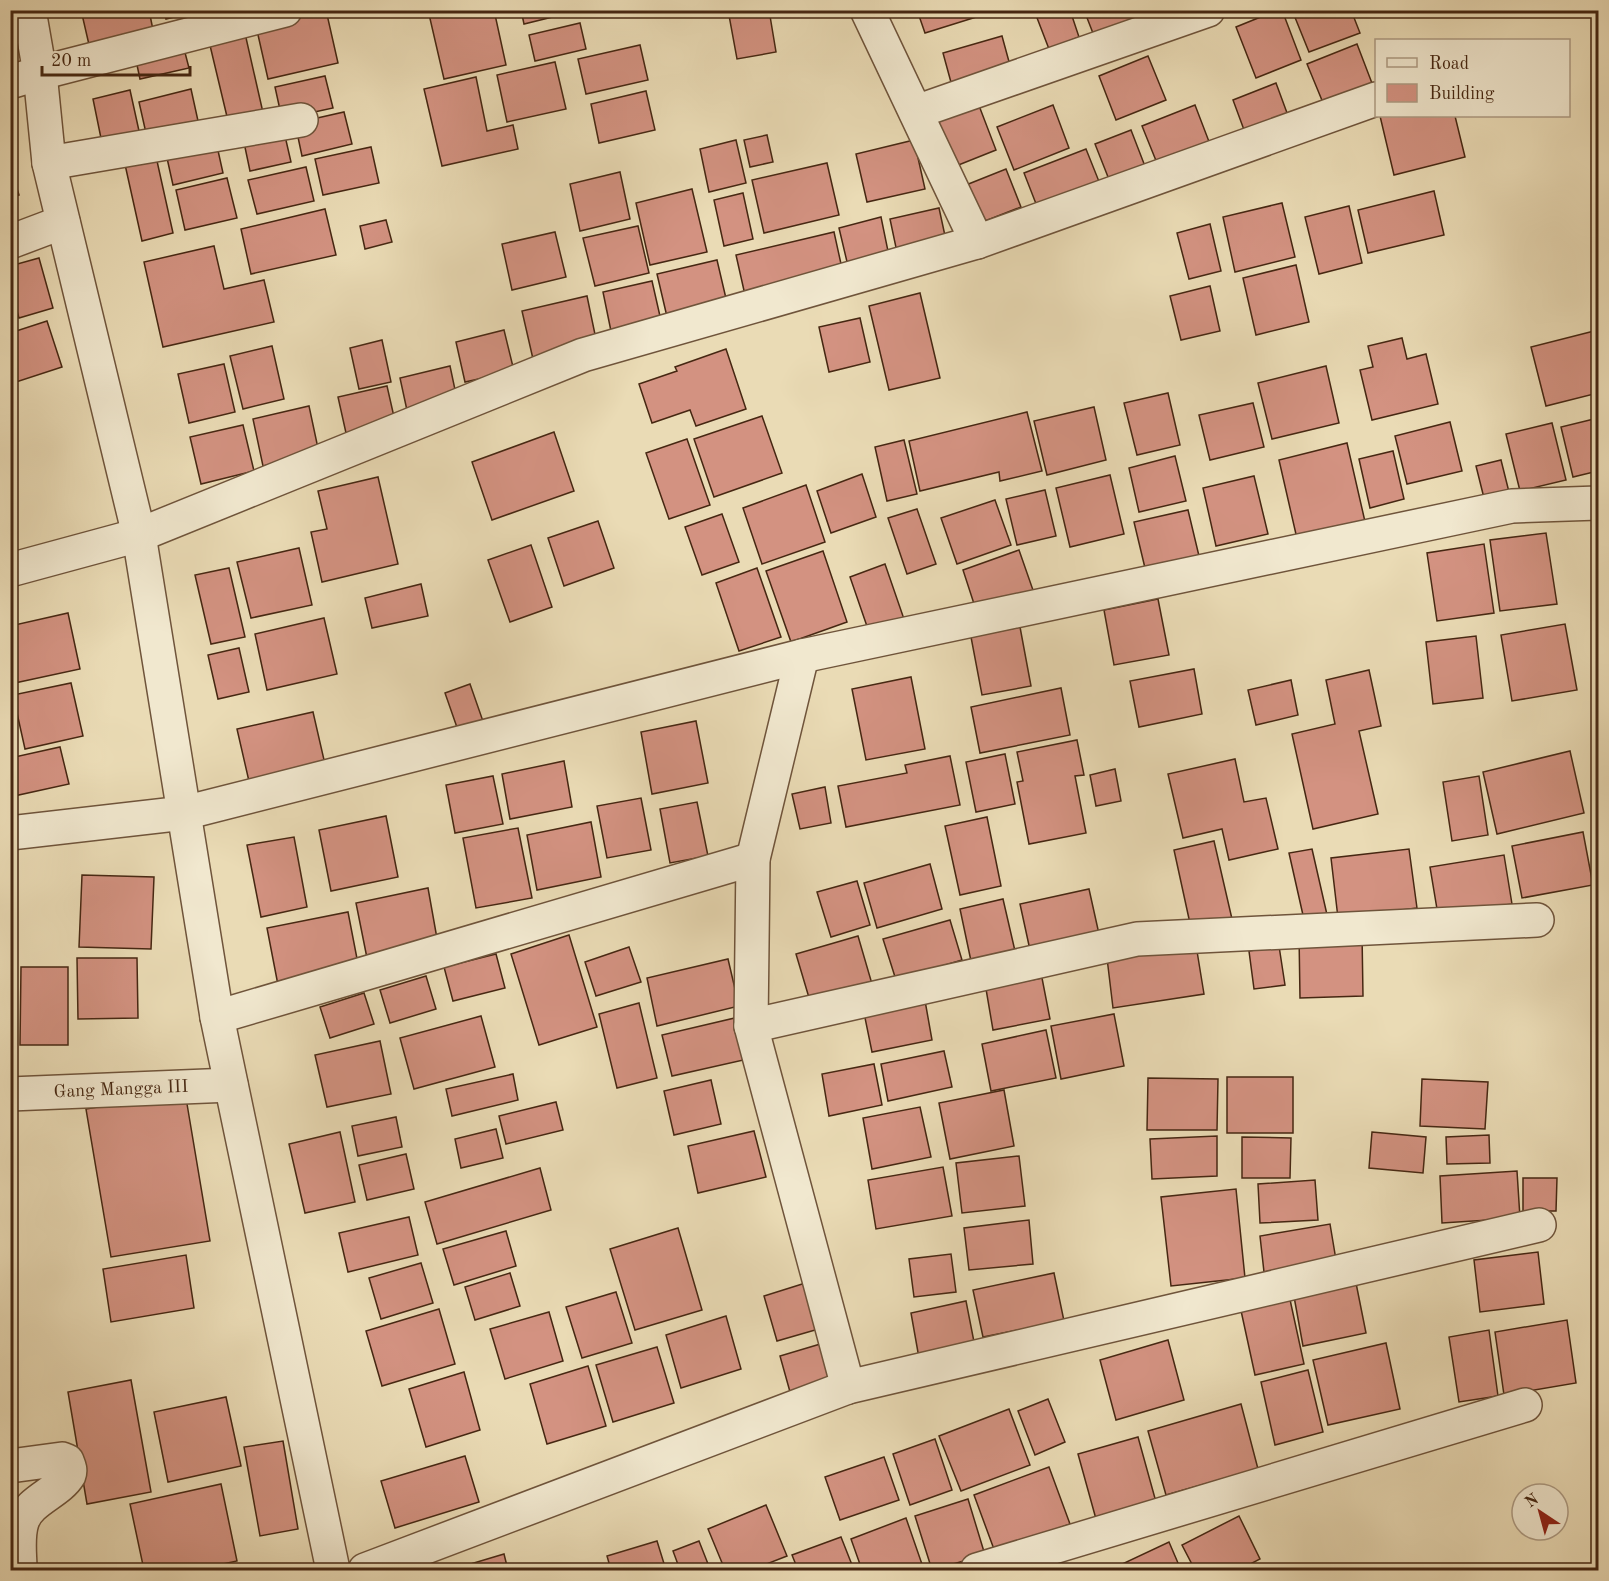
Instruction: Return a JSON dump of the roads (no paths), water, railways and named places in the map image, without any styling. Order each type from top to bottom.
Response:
[{"type":"street","points":[[29,10],[25,77],[49,163],[139,535],[217,1017],[333,1570]]},
{"type":"street","points":[[25,77],[285,10]]},
{"type":"street","points":[[867,10],[977,242]]},
{"type":"street","points":[[916,112],[1208,10]]},
{"type":"street","points":[[10,570],[139,535],[583,355],[977,242],[1375,100]]},
{"type":"street","points":[[49,163],[301,120]]},
{"type":"street","points":[[10,242],[63,222]]},
{"type":"street","points":[[10,833],[184,813],[802,656],[1512,506],[1599,503]]},
{"type":"street","points":[[802,656],[753,859],[751,1026],[848,1386]]},
{"type":"street","points":[[217,1017],[753,859]]},
{"type":"street","points":[[751,1026],[1137,939],[1537,920]]},
{"type":"street","name":"Gang Mangga III","points":[[10,1094],[231,1085]]},
{"type":"street","points":[[365,1570],[848,1386],[1539,1225]]},
{"type":"street","points":[[977,1570],[1525,1405]]},
{"type":"street","points":[[10,1466],[63,1459],[67,1461],[70,1469],[70,1474],[64,1480],[28,1510],[22,1522],[20,1570]]}]
